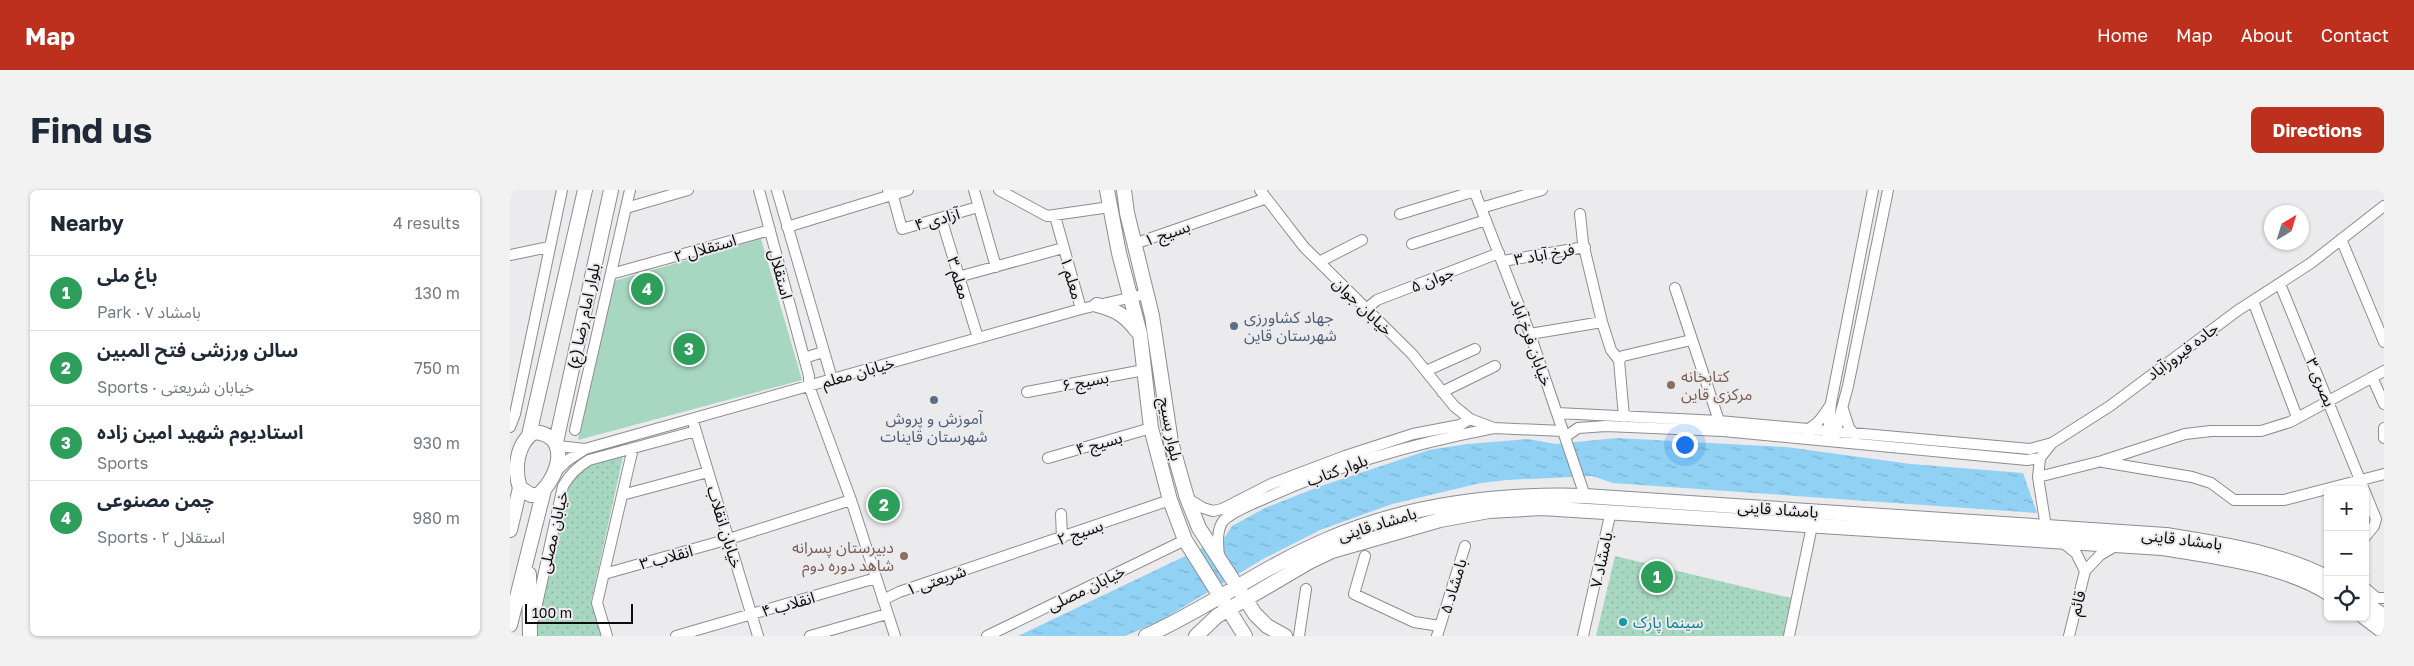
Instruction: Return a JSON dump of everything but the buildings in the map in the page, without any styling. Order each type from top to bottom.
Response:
[{"type":"main road","name":"بلوار امام رضا (ع)","points":[[529,435],[585,190]]},
{"type":"main road","name":"بلوار امام رضا (ع)","points":[[557,444],[611,190]]},
{"type":"main road","name":"بلوار بسیج","points":[[1108,190],[1119,253],[1140,334],[1151,428],[1170,500],[1186,540],[1245,636]]},
{"type":"main road","name":"بلوار بسیج","points":[[1124,190],[1159,360],[1171,442],[1187,498],[1199,528],[1255,614],[1267,626],[1286,636]]},
{"type":"main road","points":[[1097,306],[1118,311],[1126,316],[1140,334]]},
{"type":"main road","points":[[510,530],[517,462],[521,448],[529,435],[534,432],[545,433],[557,444],[558,459],[544,490],[510,625]]},
{"type":"main road","points":[[516,485],[531,495],[538,495],[544,490]]},
{"type":"main road","name":"بامشاد قاینی","points":[[1196,636],[1217,616],[1246,599],[1327,539],[1384,520],[1439,506],[1529,495],[1585,496],[1891,523],[2061,541],[2162,548],[2232,559],[2296,577],[2324,591]]},
{"type":"main road","name":"بامشاد قاینی","points":[[1146,636],[1175,623],[1221,598],[1238,586],[1306,556],[1332,551],[1448,518],[1489,511],[1542,508],[1611,511],[1812,526],[1891,523],[2046,527],[2166,535],[2230,545],[2300,565],[2324,576]]},
{"type":"main road","points":[[528,556],[530,636]]},
{"type":"main road","points":[[2369,606],[2384,616]]},
{"type":"main road","points":[[2369,621],[2384,632]]},
{"type":"street","points":[[510,427],[515,414],[562,190]]},
{"type":"street","points":[[575,430],[630,190]]},
{"type":"street","points":[[626,208],[688,190]]},
{"type":"street","name":"استقلال","points":[[759,190],[804,358],[809,386],[851,500],[895,636]]},
{"type":"street","name":"استقلال","points":[[777,190],[832,379]]},
{"type":"street","points":[[787,227],[889,193],[908,190]]},
{"type":"street","points":[[974,190],[996,267]]},
{"type":"street","points":[[1000,190],[1039,212],[1055,216],[1110,207]]},
{"type":"street","points":[[1400,214],[1474,190]]},
{"type":"street","name":"خیابان فرخ آباد","points":[[1474,190],[1530,334],[1585,496]]},
{"type":"street","points":[[1481,208],[1542,190]]},
{"type":"street","points":[[1831,437],[1831,403],[1873,190]]},
{"type":"street","points":[[1831,437],[1842,408],[1888,190]]},
{"type":"street","name":"آزادی ۴","points":[[889,193],[894,200],[902,229],[978,207]]},
{"type":"street","name":"بسیج ۱","points":[[1134,244],[1200,222],[1262,194]]},
{"type":"street","name":"خیابان جوان","points":[[1262,194],[1319,262],[1396,338],[1454,406],[1470,419]]},
{"type":"street","name":"جاده فیروزآباد","points":[[2040,458],[2052,443],[2110,406],[2206,332],[2280,284],[2384,206]]},
{"type":"street","points":[[1580,214],[1585,247],[1602,322],[1611,350],[1619,360],[1624,417]]},
{"type":"street","name":"معلم ۱","points":[[1055,216],[1081,309]]},
{"type":"street","name":"معلم ۳","points":[[941,218],[978,338]]},
{"type":"street","points":[[1412,244],[1486,220]]},
{"type":"street","name":"استقلال ۲","points":[[611,274],[770,230]]},
{"type":"street","points":[[2341,239],[2384,342]]},
{"type":"street","points":[[1319,262],[1362,240]]},
{"type":"street","name":"فرخ آباد ۳","points":[[1501,257],[1585,247]]},
{"type":"street","points":[[510,255],[549,248]]},
{"type":"street","points":[[958,277],[1063,248]]},
{"type":"street","name":"جوان ۵","points":[[1366,309],[1377,300],[1501,257]]},
{"type":"street","name":"بصری ۳","points":[[2280,284],[2362,480],[2376,519],[2374,526],[2369,532]]},
{"type":"street","points":[[1675,288],[1719,421]]},
{"type":"street","name":"خیابان معلم","points":[[585,449],[692,417],[1081,309],[1146,294]]},
{"type":"street","points":[[2253,301],[2297,417]]},
{"type":"street","points":[[1530,334],[1602,322]]},
{"type":"street","points":[[1619,360],[1623,356],[1691,340]]},
{"type":"street","points":[[1426,371],[1475,348]]},
{"type":"street","points":[[804,358],[823,352]]},
{"type":"street","points":[[1442,392],[1495,366]]},
{"type":"street","name":"بسیج ۶","points":[[1027,392],[1144,370]]},
{"type":"street","points":[[2038,477],[2102,461],[2185,434],[2211,431],[2260,431],[2290,422],[2384,371]]},
{"type":"street","points":[[2372,377],[2384,404]]},
{"type":"street","points":[[1806,430],[1813,427],[1820,420],[1831,403]]},
{"type":"street","points":[[1842,408],[1849,428],[1855,435]]},
{"type":"street","points":[[1557,413],[1719,421],[1806,430],[1831,437],[1855,435],[2030,449],[2052,443]]},
{"type":"street","name":"خیابان انقلاب","points":[[692,417],[758,636]]},
{"type":"street","points":[[1470,419],[1494,428],[1564,434],[1578,428],[1606,426],[1723,431],[1831,437],[2026,460],[2040,458],[2038,477],[2046,527]]},
{"type":"street","name":"بلوار کتاب","points":[[1228,514],[1270,484],[1345,456],[1413,434],[1460,425],[1470,419]]},
{"type":"street","name":"بسیج ۴","points":[[1048,458],[1151,428]]},
{"type":"street","name":"بلوار کتاب","points":[[1187,498],[1213,511],[1228,514],[1283,490],[1359,462],[1412,445],[1494,428]]},
{"type":"street","points":[[2384,428],[2384,438]]},
{"type":"street","name":"خیابان مصلی","points":[[530,636],[563,486],[568,476],[577,467],[589,460],[696,431]]},
{"type":"street","points":[[557,444],[585,449]]},
{"type":"street","points":[[510,460],[521,448]]},
{"type":"street","points":[[607,636],[597,603],[633,448]]},
{"type":"street","points":[[552,475],[568,460],[585,449]]},
{"type":"street","points":[[2102,461],[2192,477],[2211,484],[2234,500],[2284,500],[2384,474]]},
{"type":"street","points":[[622,495],[708,472]]},
{"type":"street","name":"انقلاب ۳","points":[[604,574],[729,540],[851,500]]},
{"type":"street","name":"بسیج ۲","points":[[990,562],[1170,500]]},
{"type":"street","name":"بامشاد ۷","points":[[1583,636],[1611,511]]},
{"type":"street","points":[[1061,514],[1062,538]]},
{"type":"street","points":[[1218,556],[1218,532],[1228,514]]},
{"type":"street","points":[[1789,636],[1812,526]]},
{"type":"street","name":"خیابان مصلی","points":[[988,636],[1186,540]]},
{"type":"street","name":"قائم","points":[[2061,541],[2076,553],[2086,570]]},
{"type":"street","name":"قائم","points":[[2069,636],[2086,570],[2100,555],[2117,544]]},
{"type":"street","name":"بامشاد ۵","points":[[1439,631],[1465,546]]},
{"type":"street","points":[[1366,556],[1354,594],[1414,622],[1439,631]]},
{"type":"street","name":"شریعتی ۱","points":[[883,600],[899,592],[990,562]]},
{"type":"street","name":"انقلاب ۴","points":[[676,636],[876,578]]},
{"type":"street","points":[[1299,636],[1306,589]]},
{"type":"street","points":[[2369,592],[2372,595],[2384,598]]},
{"type":"street","points":[[810,636],[887,614]]},
{"type":"green space","points":[[761,239],[802,380],[578,440],[614,281]]},
{"type":"green space","points":[[623,457],[591,602],[601,636],[534,636],[568,489],[572,481],[584,470],[598,463]]},
{"type":"green space","points":[[1615,556],[1791,598],[1783,636],[1596,636]]},
{"type":"water","points":[[1617,438],[1786,447],[1911,464],[2023,473],[2037,513],[1613,483],[1592,476],[1481,483],[1392,504],[1320,530],[1263,559],[1160,621],[1125,636],[1018,636],[1225,537],[1232,526],[1265,508],[1321,486],[1429,450],[1467,444],[1528,439],[1556,444]]},
{"type":"place","name":"چمن مصنوعی","points":[[647,289]]},
{"type":"place","name":"جهاد کشاورزی شهرستان قاین","points":[[1234,326]]},
{"type":"place","name":"استادیوم شهید امین زاده","points":[[689,349]]},
{"type":"place","name":"کتابخانه مرکزی قاین","points":[[1671,385]]},
{"type":"place","name":"آموزش و پروش شهرستان قاینات","points":[[934,400]]},
{"type":"place","name":"سالن ورزشی فتح المبین","points":[[884,505]]},
{"type":"place","name":"دبیرستان پسرانه شاهد دوره دوم","points":[[904,556]]},
{"type":"place","name":"باغ ملی","points":[[1657,577]]},
{"type":"place","name":"سینما پارک","points":[[1623,622]]}]
